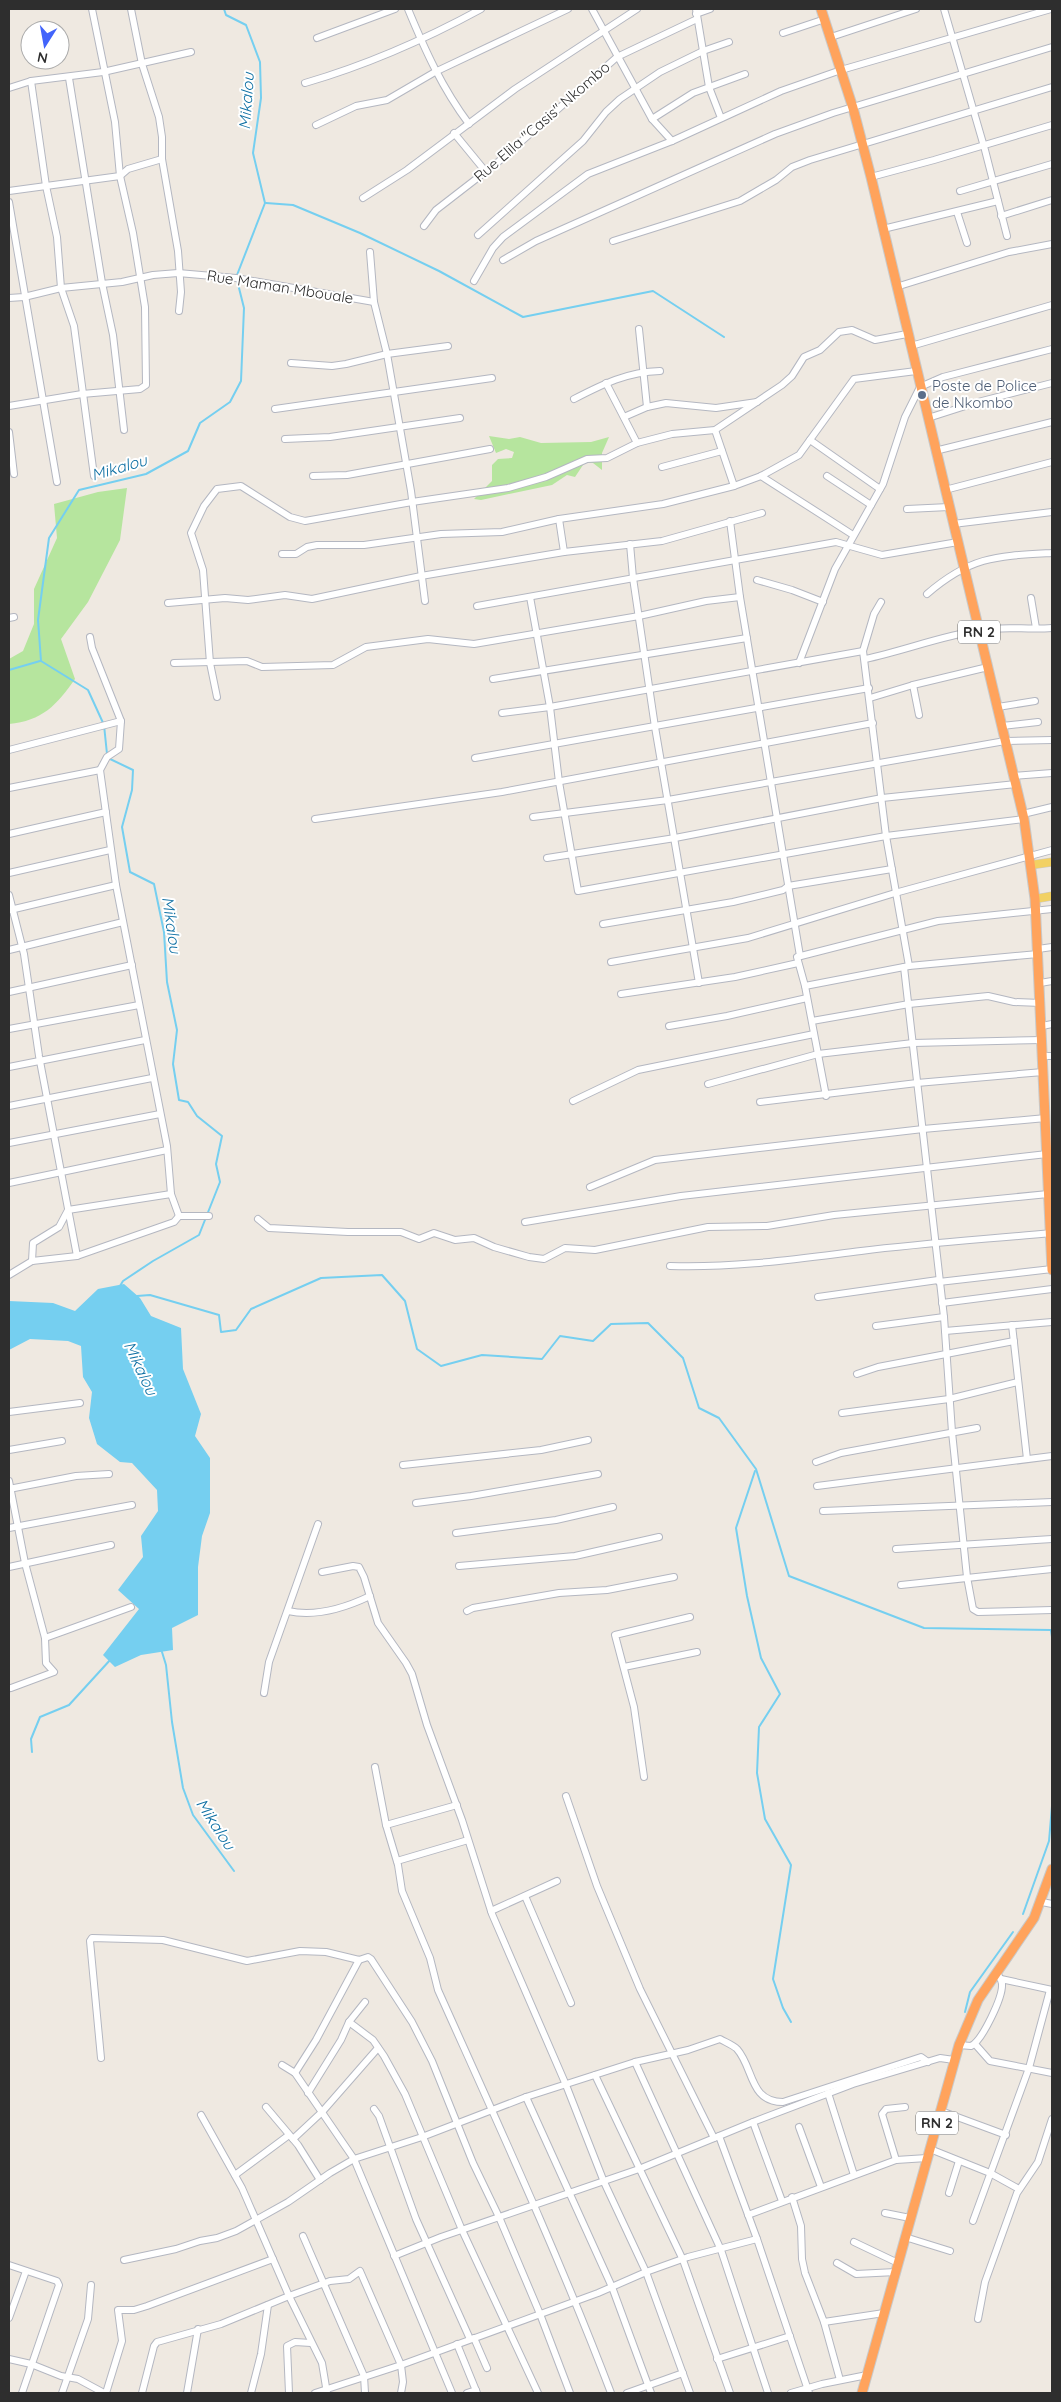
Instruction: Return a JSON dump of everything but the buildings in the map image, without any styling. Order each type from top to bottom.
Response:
[{"type":"highway","name":"RN 2","points":[[821,9],[853,108],[871,177],[935,451],[998,707],[1032,865],[1042,1040],[1048,1056],[1043,1072],[1048,1097],[1046,1118],[1049,1132],[1047,1154],[1052,1269]]},
{"type":"highway","name":"RN 2","points":[[862,2393],[959,2045],[976,2006],[999,1976],[1042,1902],[1052,1869]]},
{"type":"main road","points":[[1032,865],[1052,862]]},
{"type":"main road","points":[[1035,899],[1052,896]]},
{"type":"street","points":[[9,406],[82,394],[140,389],[146,385],[146,317],[133,233],[120,176],[114,122],[92,9]]},
{"type":"street","points":[[131,9],[142,64],[159,117],[162,137],[162,159],[178,251],[178,273],[181,292],[179,311]]},
{"type":"street","points":[[317,38],[395,9]]},
{"type":"street","points":[[408,9],[435,72],[447,94],[469,124]]},
{"type":"street","points":[[305,83],[352,69],[421,40],[482,9]]},
{"type":"street","points":[[316,125],[356,106],[387,100],[435,72],[568,9]]},
{"type":"street","points":[[592,9],[652,120],[672,141]]},
{"type":"street","points":[[363,198],[407,170],[515,89],[602,30],[637,9]]},
{"type":"street","name":"Rue Elila \"Casis\" Nkombo","points":[[424,226],[436,210],[486,172],[617,57],[696,14],[710,9]]},
{"type":"street","points":[[831,37],[916,9]]},
{"type":"street","points":[[944,9],[984,146],[1007,236]]},
{"type":"street","points":[[474,281],[493,248],[503,237],[588,174],[672,141],[781,91],[841,70],[1050,9]]},
{"type":"street","points":[[696,14],[709,87],[721,118]]},
{"type":"street","points":[[783,33],[824,19]]},
{"type":"street","points":[[478,235],[583,141],[606,112],[635,88],[660,72],[703,51],[730,42]]},
{"type":"street","points":[[503,260],[536,241],[738,148],[833,113],[1052,47]]},
{"type":"street","points":[[9,88],[31,82],[103,72],[191,52]]},
{"type":"street","points":[[652,120],[681,100],[709,87],[745,74]]},
{"type":"street","points":[[69,78],[84,180],[113,335],[124,430]]},
{"type":"street","points":[[31,82],[46,186],[57,236],[61,288],[74,326],[94,476]]},
{"type":"street","points":[[612,241],[740,201],[776,180],[792,168],[862,143],[1052,87]]},
{"type":"street","points":[[871,177],[984,146],[1052,124]]},
{"type":"street","points":[[454,133],[486,172]]},
{"type":"street","points":[[9,191],[120,176],[128,169],[162,159]]},
{"type":"street","points":[[960,191],[1052,164]]},
{"type":"street","points":[[1001,216],[1052,200]]},
{"type":"street","points":[[883,229],[998,201]]},
{"type":"street","points":[[9,202],[57,482]]},
{"type":"street","points":[[957,212],[967,243]]},
{"type":"street","points":[[896,287],[1009,252],[1052,244]]},
{"type":"street","points":[[370,252],[374,302],[387,354],[406,465],[425,601]]},
{"type":"street","name":"Rue Maman Mbouale","points":[[9,298],[24,297],[61,288],[122,282],[140,277],[178,273],[236,278],[374,302]]},
{"type":"street","points":[[911,346],[1052,305]]},
{"type":"street","points":[[639,329],[646,407]]},
{"type":"street","points":[[217,697],[210,663],[203,570],[191,533],[204,506],[217,489],[240,486],[290,517],[305,521],[412,502],[485,493],[508,488],[546,477],[588,459],[607,458],[637,443],[672,434],[715,430],[788,381],[804,357],[820,350],[839,332],[852,330],[875,340],[907,334]]},
{"type":"street","points":[[291,363],[332,366],[387,354],[448,346]]},
{"type":"street","points":[[799,663],[836,569],[848,544],[880,489],[905,417],[920,387],[942,377],[1052,349]]},
{"type":"street","points":[[574,399],[606,383],[630,374],[660,371]]},
{"type":"street","points":[[282,554],[296,554],[307,547],[318,545],[364,545],[441,534],[502,532],[559,520],[663,504],[734,486],[761,476],[793,459],[810,440],[854,379],[916,371]]},
{"type":"street","points":[[275,409],[287,409],[392,390],[492,378]]},
{"type":"street","points":[[606,383],[637,443]]},
{"type":"street","points":[[928,418],[986,400],[1052,383]]},
{"type":"street","points":[[624,417],[646,407],[671,403],[716,408],[758,401]]},
{"type":"street","points":[[285,439],[330,437],[460,418]]},
{"type":"street","points":[[935,451],[1052,422]]},
{"type":"street","points":[[715,430],[734,486]]},
{"type":"street","points":[[9,432],[14,474]]},
{"type":"street","points":[[810,440],[880,489]]},
{"type":"street","points":[[313,476],[346,475],[490,449]]},
{"type":"street","points":[[662,467],[722,451]]},
{"type":"street","points":[[945,490],[1052,462]]},
{"type":"street","points":[[761,476],[853,535]]},
{"type":"street","points":[[827,476],[871,505]]},
{"type":"street","points":[[907,509],[949,507]]},
{"type":"street","points":[[953,524],[1052,512]]},
{"type":"street","points":[[168,603],[225,598],[248,600],[285,595],[312,599],[421,576],[564,552],[677,538],[762,513]]},
{"type":"street","points":[[559,520],[564,552]]},
{"type":"street","points":[[730,521],[740,598],[772,781],[781,854],[800,956],[797,958],[805,986],[826,1096]]},
{"type":"street","points":[[477,606],[836,542],[882,555],[958,542]]},
{"type":"street","points":[[630,544],[633,578],[646,653],[655,727],[699,983]]},
{"type":"street","points":[[927,594],[947,577],[963,567],[1010,556],[1052,552]]},
{"type":"street","points":[[757,580],[792,590],[823,602]]},
{"type":"street","points":[[530,597],[550,707],[578,891],[886,836],[1023,817],[1052,807]]},
{"type":"street","points":[[174,663],[247,661],[262,667],[333,665],[366,647],[428,639],[474,644],[639,616],[706,601],[740,598]]},
{"type":"street","points":[[1031,598],[1036,628]]},
{"type":"street","points":[[881,602],[874,614],[864,651],[864,659],[886,836],[907,967],[912,1043],[928,1168],[938,1281],[944,1317],[949,1398],[966,1577],[975,1611],[1052,1610]]},
{"type":"street","points":[[864,659],[896,653],[979,630],[1006,627],[1052,628]]},
{"type":"street","points":[[90,637],[92,648],[121,722],[119,749],[107,757],[100,770],[116,885],[167,1150],[171,1194],[179,1216]]},
{"type":"street","points":[[493,678],[747,638]]},
{"type":"street","points":[[502,713],[650,690],[864,651]]},
{"type":"street","points":[[870,698],[988,666]]},
{"type":"street","points":[[913,685],[919,715]]},
{"type":"street","points":[[475,758],[869,688]]},
{"type":"street","points":[[998,707],[1035,701]]},
{"type":"street","points":[[9,750],[121,722]]},
{"type":"street","points":[[1002,726],[1038,722]]},
{"type":"street","points":[[315,819],[560,782],[873,723]]},
{"type":"street","points":[[533,817],[668,800],[1005,741],[1052,740]]},
{"type":"street","points":[[9,788],[100,770]]},
{"type":"street","points":[[547,858],[675,838],[882,798],[1015,780],[1052,773]]},
{"type":"street","points":[[9,834],[106,812]]},
{"type":"street","points":[[9,873],[110,850]]},
{"type":"street","points":[[611,962],[748,938],[895,893],[1052,850]]},
{"type":"street","points":[[603,924],[767,894],[783,890],[788,886],[892,870]]},
{"type":"street","points":[[11,910],[116,885]]},
{"type":"street","points":[[9,895],[11,910],[22,947],[40,1060],[77,1256]]},
{"type":"street","points":[[800,956],[938,921],[1052,909]]},
{"type":"street","points":[[9,950],[123,922]]},
{"type":"street","points":[[805,986],[907,967],[1052,948]]},
{"type":"street","points":[[621,994],[699,983],[798,963]]},
{"type":"street","points":[[9,992],[132,965]]},
{"type":"street","points":[[1040,983],[1052,981]]},
{"type":"street","points":[[812,1021],[908,1004],[988,996],[1014,1002],[1041,1002]]},
{"type":"street","points":[[669,1026],[727,1016],[807,998]]},
{"type":"street","points":[[9,1029],[34,1023],[139,1006]]},
{"type":"street","points":[[1042,1026],[1052,1024]]},
{"type":"street","points":[[574,1101],[638,1070],[814,1034]]},
{"type":"street","points":[[9,1067],[145,1040]]},
{"type":"street","points":[[708,1084],[818,1054],[912,1043],[1042,1040]]},
{"type":"street","points":[[760,1102],[826,1096],[917,1083],[1043,1072]]},
{"type":"street","points":[[9,1106],[152,1078]]},
{"type":"street","points":[[9,1143],[160,1114]]},
{"type":"street","points":[[590,1187],[655,1160],[923,1129],[1046,1118]]},
{"type":"street","points":[[9,1183],[167,1150]]},
{"type":"street","points":[[524,1222],[680,1196],[1047,1154]]},
{"type":"street","points":[[68,1210],[171,1194]]},
{"type":"street","points":[[258,1219],[270,1228],[348,1232],[401,1232],[419,1239],[434,1234],[456,1240],[474,1238],[529,1257],[544,1259],[565,1248],[595,1250],[708,1227],[767,1226],[834,1215],[1048,1194]]},
{"type":"street","points":[[32,1261],[33,1243],[59,1227],[68,1210]]},
{"type":"street","points":[[179,1216],[192,1218],[208,1216]]},
{"type":"street","points":[[9,1275],[32,1261],[77,1256],[174,1222],[179,1216]]},
{"type":"street","points":[[670,1266],[714,1268],[783,1262],[862,1251],[1051,1233]]},
{"type":"street","points":[[818,1297],[938,1281],[1052,1269]]},
{"type":"street","points":[[942,1303],[1052,1289]]},
{"type":"street","points":[[876,1326],[944,1317]]},
{"type":"street","points":[[945,1331],[1052,1322]]},
{"type":"street","points":[[1012,1326],[1027,1459]]},
{"type":"street","points":[[857,1374],[878,1367],[1014,1341]]},
{"type":"street","points":[[842,1413],[949,1398],[1018,1382]]},
{"type":"street","points":[[9,1412],[80,1403]]},
{"type":"street","points":[[816,1462],[841,1453],[977,1428]]},
{"type":"street","points":[[402,1465],[541,1450],[588,1440]]},
{"type":"street","points":[[9,1450],[62,1441]]},
{"type":"street","points":[[817,1486],[1052,1456]]},
{"type":"street","points":[[11,1688],[54,1672],[46,1663],[45,1638],[25,1563],[9,1486],[76,1476],[109,1474]]},
{"type":"street","points":[[416,1503],[471,1496],[598,1474]]},
{"type":"street","points":[[823,1511],[1052,1502]]},
{"type":"street","points":[[9,1528],[132,1505]]},
{"type":"street","points":[[456,1533],[556,1520],[613,1507]]},
{"type":"street","points":[[264,1693],[269,1662],[318,1524]]},
{"type":"street","points":[[459,1566],[575,1556],[659,1537]]},
{"type":"street","points":[[896,1549],[1052,1539]]},
{"type":"street","points":[[9,1567],[111,1545]]},
{"type":"street","points":[[322,1572],[353,1566],[359,1567],[378,1623],[412,1674],[427,1725],[457,1805],[491,1911],[566,2085],[604,2182],[646,2272],[690,2393]]},
{"type":"street","points":[[901,1584],[1052,1569]]},
{"type":"street","points":[[467,1612],[473,1608],[559,1593],[607,1590],[674,1577]]},
{"type":"street","points":[[288,1611],[300,1613],[332,1609],[355,1603],[370,1596]]},
{"type":"street","points":[[45,1638],[131,1607]]},
{"type":"street","points":[[644,1778],[634,1707],[615,1635],[690,1617]]},
{"type":"street","points":[[624,1668],[697,1652]]},
{"type":"street","points":[[375,1767],[386,1826],[397,1861],[402,1891],[430,1958],[438,1990],[493,2110],[576,2301],[611,2393]]},
{"type":"street","points":[[566,1796],[597,1886],[640,1989],[717,2137],[757,2239],[808,2391]]},
{"type":"street","points":[[386,1826],[457,1805]]},
{"type":"street","points":[[397,1861],[468,1840]]},
{"type":"street","points":[[491,1911],[557,1881]]},
{"type":"street","points":[[524,1896],[571,2002]]},
{"type":"street","points":[[1042,1902],[1052,1904]]},
{"type":"street","points":[[101,2058],[90,1941],[92,1938],[163,1940],[247,1961],[308,1951],[326,1952],[360,1960],[368,1957],[371,1958],[412,2022],[432,2061],[473,2163],[499,2216],[540,2314],[570,2393]]},
{"type":"street","points":[[295,2073],[316,2040],[360,1960]]},
{"type":"street","points":[[959,2045],[966,2047],[975,2044],[999,2000],[1002,1989],[999,1976],[1051,1990],[1029,2068],[1006,2135],[972,2221]]},
{"type":"street","points":[[308,2094],[341,2040],[349,2022],[365,2002]]},
{"type":"street","points":[[349,2022],[369,2036],[405,2094],[462,2230],[508,2325],[538,2393]]},
{"type":"street","points":[[124,2260],[217,2238],[257,2220],[354,2159],[422,2137],[526,2097],[635,2062],[673,2054],[720,2039],[736,2048],[747,2065],[751,2082],[764,2097],[775,2102],[783,2102],[852,2082],[920,2058],[928,2062],[940,2058],[954,2060]]},
{"type":"street","points":[[975,2044],[990,2061],[1052,2073]]},
{"type":"street","points":[[235,2175],[291,2137],[322,2112],[339,2090],[378,2048]]},
{"type":"street","points":[[635,2062],[721,2250],[768,2393]]},
{"type":"street","points":[[282,2065],[295,2073],[354,2159],[452,2393]]},
{"type":"street","points":[[595,2075],[683,2260],[730,2393]]},
{"type":"street","points":[[394,2256],[499,2216],[639,2169],[852,2082]]},
{"type":"street","points":[[828,2093],[854,2175]]},
{"type":"street","points":[[526,2097],[612,2287],[651,2393]]},
{"type":"street","points":[[266,2107],[291,2137],[320,2180]]},
{"type":"street","points":[[896,2160],[882,2114],[886,2109],[905,2107]]},
{"type":"street","points":[[374,2109],[379,2116],[427,2243],[487,2368]]},
{"type":"street","points":[[941,2111],[1006,2135]]},
{"type":"street","points":[[201,2115],[235,2175],[257,2220],[289,2296],[322,2363],[327,2392]]},
{"type":"street","points":[[978,2319],[986,2282],[1019,2189],[1038,2162],[1052,2119]]},
{"type":"street","points":[[753,2122],[782,2201]]},
{"type":"street","points":[[799,2127],[821,2187]]},
{"type":"street","points":[[748,2215],[792,2197],[896,2160],[929,2154],[959,2161],[990,2173],[1019,2189]]},
{"type":"street","points":[[949,2193],[959,2161]]},
{"type":"street","points":[[792,2197],[801,2226],[802,2259],[805,2273],[824,2322],[840,2380]]},
{"type":"street","points":[[885,2213],[910,2218]]},
{"type":"street","points":[[303,2236],[364,2376],[365,2393]]},
{"type":"street","points":[[905,2237],[950,2251]]},
{"type":"street","points":[[315,2393],[327,2392],[364,2376],[401,2365],[576,2301],[646,2272],[757,2239]]},
{"type":"street","points":[[854,2242],[897,2267]]},
{"type":"street","points":[[9,2359],[78,2379],[105,2393],[122,2341],[118,2310],[134,2310],[147,2306],[273,2259]]},
{"type":"street","points":[[837,2263],[856,2274],[897,2267]]},
{"type":"street","points":[[9,2265],[57,2281],[59,2285],[22,2393]]},
{"type":"street","points":[[9,2318],[26,2271]]},
{"type":"street","points":[[142,2393],[155,2344],[222,2324],[325,2283],[349,2279],[360,2271],[401,2365],[403,2382],[401,2393]]},
{"type":"street","points":[[62,2393],[88,2319],[91,2285]]},
{"type":"street","points":[[252,2393],[261,2354],[268,2305]]},
{"type":"street","points":[[824,2322],[884,2313]]},
{"type":"street","points":[[187,2393],[198,2330]]},
{"type":"street","points":[[717,2359],[790,2336]]},
{"type":"street","points":[[289,2393],[287,2346],[295,2342],[311,2343]]},
{"type":"street","points":[[457,2344],[476,2392],[468,2393]]},
{"type":"street","points":[[627,2393],[683,2373]]},
{"type":"street","points":[[791,2393],[808,2391],[840,2380],[867,2375]]},
{"type":"green space","points":[[489,436],[509,439],[520,437],[541,443],[591,442],[609,437],[602,453],[602,470],[593,463],[585,462],[575,477],[567,475],[552,485],[481,500],[474,499],[492,481],[492,465],[498,459],[512,458],[514,452],[506,449],[496,453]]},
{"type":"green space","points":[[127,488],[120,540],[88,602],[61,639],[75,679],[62,697],[48,710],[31,719],[9,724],[9,659],[23,651],[34,624],[34,589],[57,538],[54,504],[98,492]]},
{"type":"water","points":[[124,1284],[140,1298],[151,1316],[181,1328],[183,1369],[201,1414],[195,1436],[210,1458],[210,1513],[202,1536],[198,1567],[198,1615],[172,1628],[173,1650],[141,1655],[115,1667],[103,1655],[139,1609],[118,1590],[143,1557],[141,1536],[158,1511],[157,1490],[132,1463],[120,1462],[97,1444],[89,1418],[92,1392],[83,1377],[81,1346],[68,1341],[30,1339],[9,1350],[9,1301],[53,1303],[75,1311],[98,1289]]},
{"type":"waterway","name":"Mikalou","points":[[224,9],[226,15],[246,25],[260,62],[261,98],[253,153],[265,203],[237,275]]},
{"type":"waterway","points":[[266,203],[293,205],[360,233],[439,271],[523,317],[653,291],[724,337]]},
{"type":"waterway","name":"Mikalou","points":[[41,661],[38,620],[49,538],[79,490],[146,474],[188,451],[200,423],[230,402],[241,381],[244,308],[237,280]]},
{"type":"waterway","points":[[9,670],[40,661]]},
{"type":"waterway","name":"Mikalou","points":[[41,661],[88,690],[104,725],[107,754]]},
{"type":"waterway","name":"Mikalou","points":[[108,758],[133,770],[132,790],[122,827],[130,872],[154,884],[164,932],[167,982],[177,1030],[173,1064],[179,1100],[188,1102],[197,1116],[222,1136],[216,1164],[220,1182],[199,1235],[153,1261],[123,1281],[120,1286]]},
{"type":"waterway","points":[[137,1296],[150,1295],[219,1315],[221,1332],[236,1330],[251,1309],[321,1278],[382,1275],[405,1301],[417,1349],[441,1366],[482,1355],[542,1359],[560,1336],[593,1341],[611,1324],[648,1323],[683,1358],[699,1408],[719,1418],[756,1469],[789,1576],[924,1628],[1051,1630],[1052,1637]]},
{"type":"waterway","points":[[755,1471],[736,1528],[747,1596],[761,1658],[780,1694],[759,1727],[757,1773],[765,1819],[791,1865],[773,1979],[783,2008],[791,2022]]},
{"type":"waterway","name":"Mikalou","points":[[162,1652],[166,1665],[172,1722],[183,1788],[193,1815],[234,1871]]},
{"type":"waterway","points":[[32,1752],[31,1739],[40,1717],[69,1705],[111,1659]]},
{"type":"waterway","points":[[1023,1914],[1049,1841],[1052,1806]]},
{"type":"waterway","points":[[965,2012],[970,1992],[1013,1932]]},
{"type":"place","name":"Poste de Police de Nkombo","points":[[922,395]]}]
